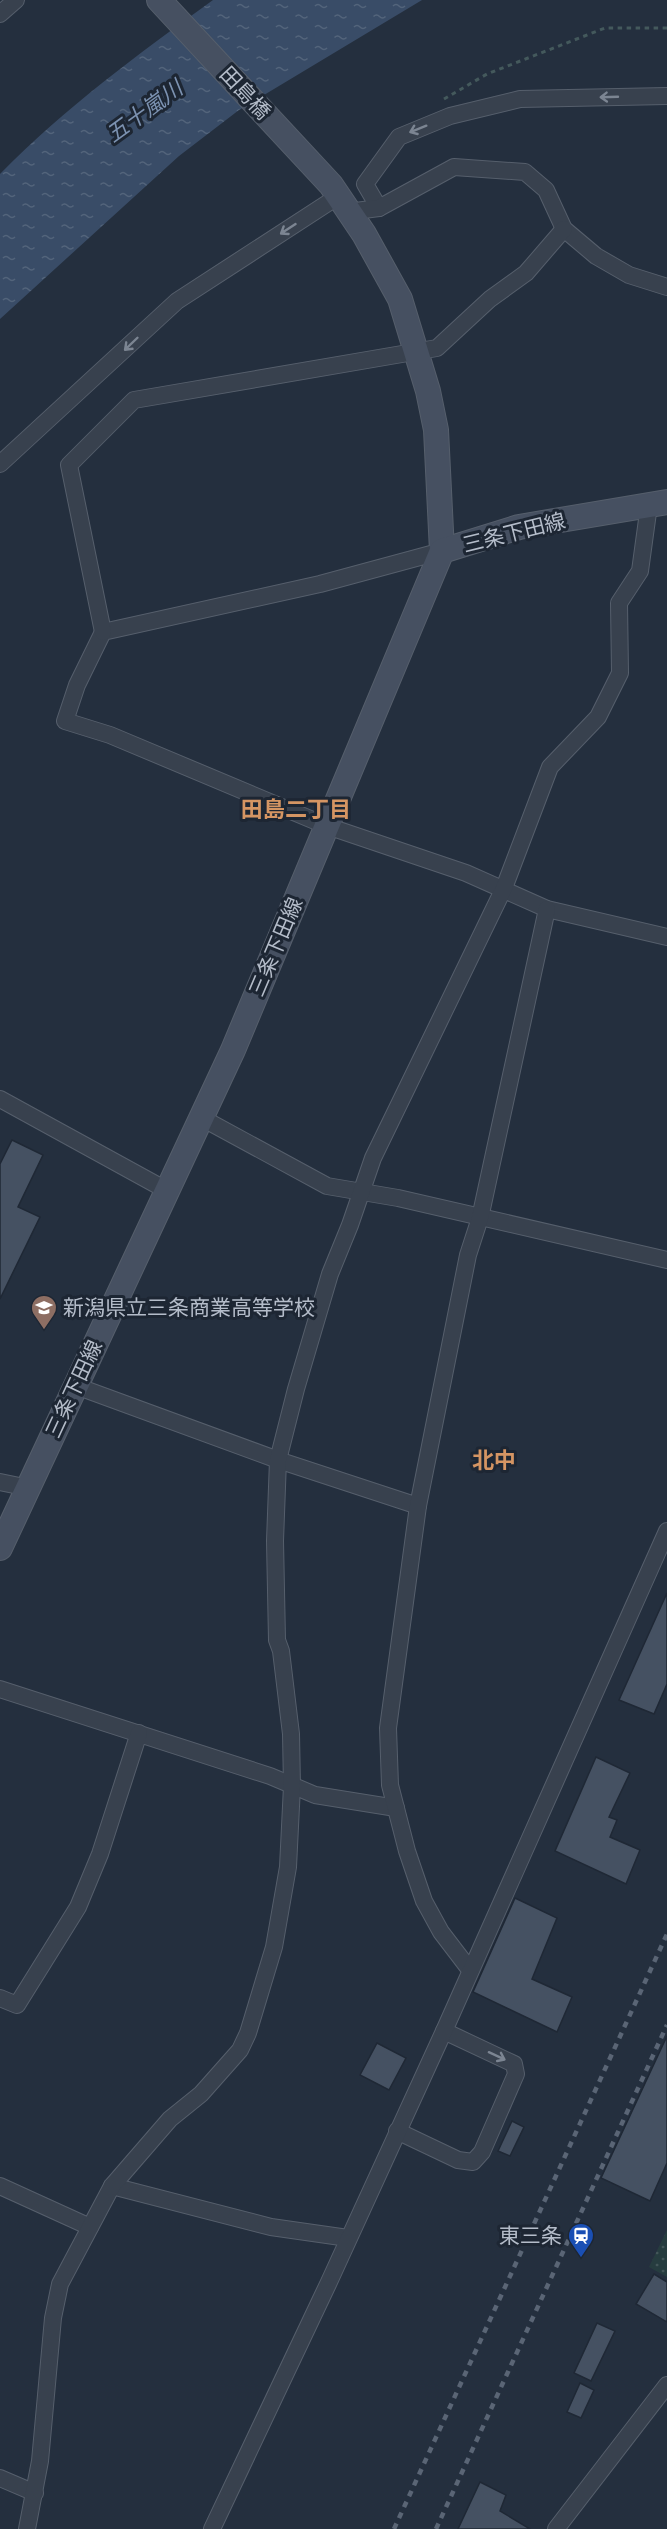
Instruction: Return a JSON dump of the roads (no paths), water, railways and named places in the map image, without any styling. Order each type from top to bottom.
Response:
[{"type":"main road","name":"田島橋","points":[[159,0],[339,198],[364,234],[400,299],[416,350],[436,430],[442,551]]},
{"type":"main road","name":"三条下田線","points":[[0,1548],[233,1050],[442,551],[519,527],[658,503]]},
{"type":"street","points":[[0,14],[16,0]]},
{"type":"street","points":[[379,208],[365,184],[399,137],[450,116],[520,99],[667,96]]},
{"type":"street","points":[[0,464],[177,301],[339,198],[379,208],[454,167],[525,172],[546,190],[564,229],[596,256],[629,275],[667,287]]},
{"type":"street","points":[[564,229],[526,273],[490,299],[437,348],[134,400],[69,465],[103,632],[78,685],[65,721],[110,735],[327,826],[466,873],[547,909],[667,937]]},
{"type":"street","points":[[27,2529],[40,2462],[55,2307],[60,2284],[112,2186],[170,2119],[201,2094],[240,2050],[248,2032],[274,1947],[288,1867],[292,1786],[291,1734],[281,1651],[277,1640],[274,1541],[278,1460],[330,1274],[373,1158],[504,888],[550,767],[598,717],[620,673],[619,603],[640,571],[658,503]]},
{"type":"street","points":[[103,632],[320,584],[442,551]]},
{"type":"street","points":[[470,1970],[441,1932],[424,1901],[390,1785],[388,1728],[417,1506],[468,1255],[480,1218],[547,909]]},
{"type":"street","points":[[0,1099],[166,1190]]},
{"type":"street","points":[[200,1117],[327,1186],[360,1194],[398,1198],[667,1260]]},
{"type":"street","points":[[76,1386],[278,1460],[417,1506]]},
{"type":"street","points":[[0,1482],[28,1488]]},
{"type":"street","points":[[212,2529],[444,2031],[667,1531]]},
{"type":"street","points":[[0,1689],[270,1776],[315,1795],[396,1808]]},
{"type":"street","points":[[0,1998],[17,2005],[78,1907],[100,1854],[139,1733]]},
{"type":"street","points":[[397,2131],[458,2160],[472,2162],[482,2152],[516,2074],[514,2064],[444,2031]]},
{"type":"street","points":[[0,2186],[90,2227]]},
{"type":"street","points":[[112,2186],[271,2227],[348,2238]]},
{"type":"street","points":[[556,2529],[667,2385]]},
{"type":"street","points":[[0,2478],[35,2493]]},
{"type":"water","name":"五十嵐川","points":[[213,0],[422,0],[239,110],[179,156],[0,319],[0,174],[76,104]]},
{"type":"railway","points":[[394,2529],[667,1934]]},
{"type":"railway","points":[[436,2529],[667,2025]]},
{"type":"place","name":"新潟県立三条商業高等学校","points":[[44,1331]]},
{"type":"place","name":"東三条","points":[[581,2259]]},
{"type":"district","name":"田島二丁目","points":[[296,809]]},
{"type":"district","name":"北中","points":[[494,1460]]}]
